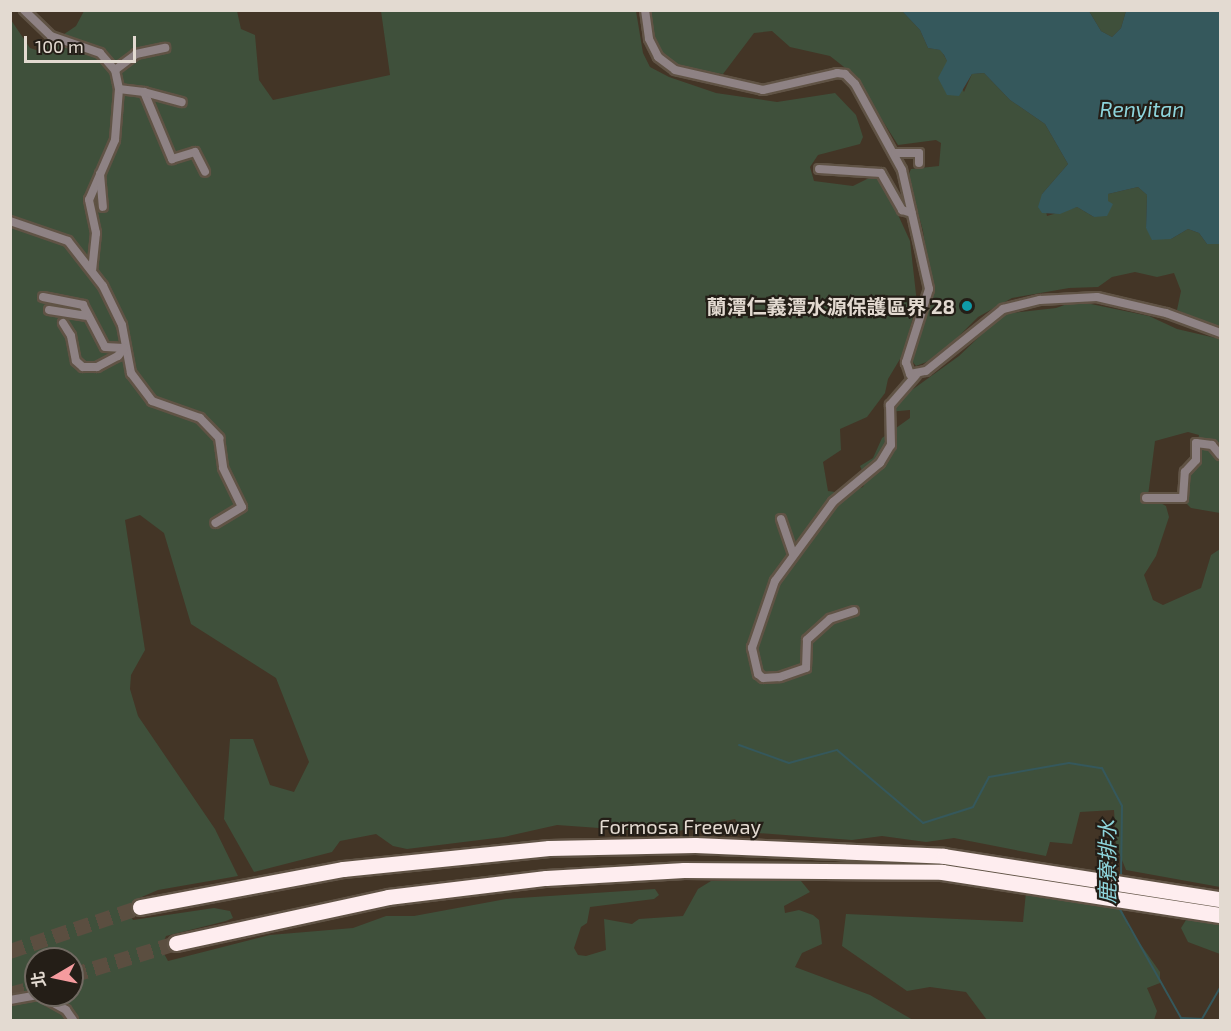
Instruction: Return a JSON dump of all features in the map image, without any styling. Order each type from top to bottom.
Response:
[{"type":"highway","name":"Formosa Freeway","points":[[140,907],[343,869],[549,848],[695,845],[944,856],[1221,915]]},
{"type":"highway","name":"Formosa Freeway","points":[[176,943],[388,897],[546,878],[684,870],[942,872],[1055,879],[1180,891],[1221,899]]},
{"type":"street","points":[[24,10],[51,36],[100,53],[115,70],[118,89],[115,140],[89,200],[96,233],[92,270]]},
{"type":"street","points":[[645,10],[649,39],[658,57],[675,70],[763,90],[845,74],[855,84],[895,153],[912,213],[929,289],[906,362],[907,369],[916,375]]},
{"type":"street","points":[[115,70],[136,54],[165,48]]},
{"type":"street","points":[[118,89],[144,92],[183,102]]},
{"type":"street","points":[[144,92],[172,159],[195,152],[205,172]]},
{"type":"street","points":[[895,153],[919,153],[919,163]]},
{"type":"street","points":[[819,169],[881,173],[902,210],[912,213]]},
{"type":"street","points":[[100,171],[103,207]]},
{"type":"street","points":[[10,220],[68,241],[92,270],[122,325],[124,348],[131,373],[152,401],[200,418],[219,438],[223,468],[242,507],[215,523]]},
{"type":"street","points":[[43,297],[83,305],[86,316],[105,347],[124,348]]},
{"type":"street","points":[[854,611],[830,619],[815,630],[804,648],[806,668],[780,677],[763,678],[758,674],[752,648],[776,581],[833,502],[880,463],[891,445],[890,405],[916,375],[1004,309],[1040,300],[1097,297],[1166,313],[1221,333]]},
{"type":"street","points":[[49,310],[86,316]]},
{"type":"street","points":[[63,323],[71,336],[76,361],[83,367],[97,366],[118,356],[124,348]]},
{"type":"street","points":[[1146,498],[1183,498],[1185,471],[1196,460],[1196,443],[1212,445],[1221,455]]},
{"type":"street","points":[[781,519],[794,554]]},
{"type":"street","points":[[60,1007],[66,1010],[73,1020]]},
{"type":"green space","points":[[84,11],[237,11],[241,29],[255,35],[259,80],[273,100],[390,75],[381,11],[636,11],[643,53],[650,67],[669,77],[716,93],[777,102],[835,93],[856,115],[863,137],[860,144],[818,155],[810,167],[814,181],[853,186],[879,173],[910,241],[917,303],[903,354],[888,379],[885,393],[867,417],[840,429],[841,450],[823,462],[828,491],[842,493],[863,487],[866,480],[860,466],[873,458],[882,438],[910,418],[910,410],[888,412],[891,405],[959,356],[1003,314],[1056,308],[1070,303],[1091,304],[1149,316],[1177,329],[1220,339],[1220,513],[1191,508],[1186,503],[1185,480],[1193,467],[1199,435],[1188,432],[1155,441],[1148,496],[1166,506],[1169,517],[1156,556],[1144,575],[1153,600],[1163,605],[1201,588],[1211,555],[1220,549],[1220,887],[1126,870],[1116,845],[1114,810],[1080,812],[1072,844],[1050,842],[1046,856],[954,838],[926,842],[882,836],[852,840],[744,832],[735,819],[669,833],[557,825],[504,837],[407,849],[393,846],[376,834],[340,841],[332,852],[254,872],[224,819],[230,739],[253,739],[270,785],[294,792],[309,762],[276,678],[191,624],[164,533],[140,515],[125,520],[145,650],[131,675],[130,689],[138,716],[215,829],[238,876],[158,890],[137,899],[126,909],[133,920],[214,908],[230,911],[233,918],[226,921],[166,936],[161,948],[168,961],[270,935],[353,928],[386,916],[414,916],[506,899],[655,889],[659,895],[654,899],[590,907],[587,923],[581,927],[574,948],[578,955],[586,956],[606,950],[604,919],[632,924],[639,919],[683,916],[698,889],[711,881],[801,881],[810,892],[784,906],[785,913],[799,910],[819,920],[822,944],[802,953],[795,967],[870,995],[913,1020],[11,1020],[11,20],[30,48],[39,51],[76,26]]},
{"type":"green space","points":[[646,11],[902,11],[920,30],[928,48],[941,50],[964,92],[972,74],[984,73],[1010,100],[1045,124],[1068,164],[1042,194],[1047,216],[1077,207],[1094,217],[1108,201],[1108,194],[1138,187],[1147,195],[1146,228],[1171,239],[1188,229],[1199,233],[1207,244],[1220,244],[1220,329],[1177,310],[1181,291],[1174,273],[1157,277],[1135,272],[1112,277],[1098,287],[1069,288],[1012,298],[978,317],[937,358],[916,366],[912,361],[926,314],[930,279],[923,231],[908,176],[911,169],[939,166],[941,143],[936,140],[898,145],[853,74],[830,56],[790,47],[772,31],[754,33],[723,74],[678,69],[663,58],[649,37]]},
{"type":"green space","points":[[1089,11],[1126,11],[1121,28],[1112,37],[1101,31]]},
{"type":"green space","points":[[1026,892],[1120,906],[1129,928],[1160,972],[1160,983],[1147,988],[1157,1011],[1154,1020],[987,1020],[966,992],[930,987],[907,991],[842,946],[846,914],[1023,922]]},
{"type":"green space","points":[[1186,920],[1220,924],[1220,954],[1188,942],[1181,928]]},
{"type":"water","name":"Renyitan","points":[[902,11],[1089,11],[1101,31],[1112,37],[1121,28],[1126,11],[1220,11],[1220,244],[1207,244],[1199,233],[1188,229],[1171,239],[1152,240],[1146,228],[1147,195],[1138,187],[1108,194],[1108,201],[1113,204],[1107,216],[1094,217],[1077,207],[1060,214],[1042,213],[1038,207],[1042,194],[1068,164],[1045,124],[1010,100],[984,73],[972,74],[959,96],[947,95],[938,78],[947,61],[944,55],[940,50],[928,48],[920,30]]},
{"type":"waterway","name":"鹿寮排水","points":[[739,745],[789,763],[837,750],[923,823],[973,807],[989,777],[1069,763],[1102,768],[1122,806],[1121,876]]},
{"type":"waterway","name":"鹿寮排水","points":[[1118,906],[1181,1018],[1202,1019],[1220,988]]},
{"type":"tunnel","points":[[10,951],[140,907]]},
{"type":"tunnel","points":[[84,971],[176,943]]},
{"type":"tunnel","points":[[10,994],[24,990]]},
{"type":"place","name":"蘭潭仁義潭水源保護區界 28","points":[[967,306]]}]
